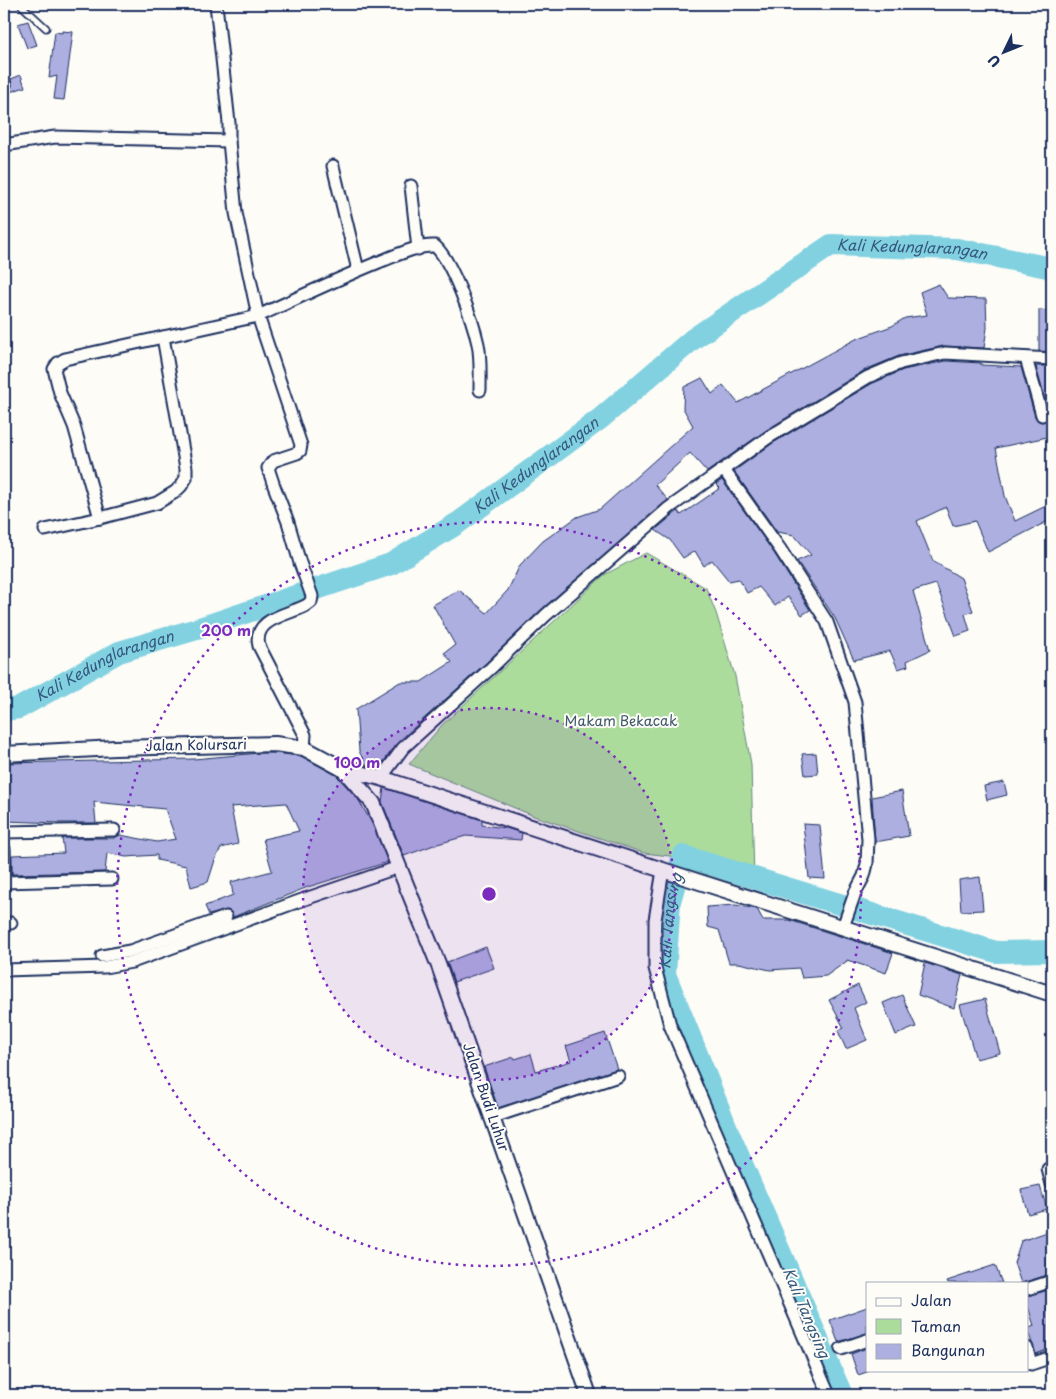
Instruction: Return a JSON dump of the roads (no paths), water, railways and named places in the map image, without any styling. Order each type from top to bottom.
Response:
[{"type":"street","points":[[216,4],[225,76],[236,213],[258,316],[301,445],[300,451],[273,461],[268,468],[312,596],[311,602],[307,605],[275,618],[259,632],[257,637],[259,646],[305,735],[304,748]]},
{"type":"street","points":[[4,145],[55,137],[229,141]]},
{"type":"street","points":[[333,166],[358,270]]},
{"type":"street","points":[[411,186],[418,248]]},
{"type":"street","points":[[100,518],[74,426],[60,393],[54,369],[64,359],[258,316],[358,270],[401,253],[428,245],[439,249],[468,309],[479,346],[480,390]]},
{"type":"street","points":[[45,530],[156,503],[175,492],[186,478],[186,468],[163,337]]},
{"type":"street","points":[[373,803],[381,778],[403,748],[546,615],[669,508],[770,438],[868,376],[901,363],[945,353],[1052,359]]},
{"type":"street","points":[[1026,358],[1042,415]]},
{"type":"street","points":[[724,470],[780,549],[827,622],[855,702],[868,839],[867,864],[845,922]]},
{"type":"street","name":"Jalan Kolursari","points":[[4,754],[246,744],[275,744],[304,748],[343,769],[381,778],[681,876],[845,922],[1052,994]]},
{"type":"street","name":"Jalan Budi Luhur","points":[[343,769],[373,803],[439,966],[589,1395]]},
{"type":"street","points":[[4,832],[114,830]]},
{"type":"street","points":[[4,849],[4,882],[112,879]]},
{"type":"street","points":[[102,956],[161,946],[399,867]]},
{"type":"street","points":[[665,870],[655,920],[655,968],[670,1025],[830,1395]]},
{"type":"street","points":[[4,970],[105,967],[132,962],[161,946],[226,917]]},
{"type":"street","points":[[1035,988],[1052,988]]},
{"type":"street","points":[[493,1117],[618,1076]]},
{"type":"street","points":[[1052,1168],[1048,1169],[1052,1184]]},
{"type":"street","points":[[1028,1289],[1052,1281]]},
{"type":"street","points":[[840,1349],[866,1340]]},
{"type":"street","points":[[1028,1352],[1031,1364],[1052,1357]]},
{"type":"lane","points":[[20,4],[46,28]]},
{"type":"lane","points":[[4,72],[8,85]]},
{"type":"waterway","name":"Kali Kedunglarangan","points":[[4,710],[19,708],[119,652],[197,629],[391,564],[458,523],[600,419],[693,339],[831,245],[957,249],[1052,268]]},
{"type":"waterway","name":"Kali Tangsing","points":[[842,1395],[730,1136],[665,974],[670,901],[683,856],[996,952],[1052,951]]},
{"type":"park label","name":"Makam Bekacak","points":[[621,721]]}]
